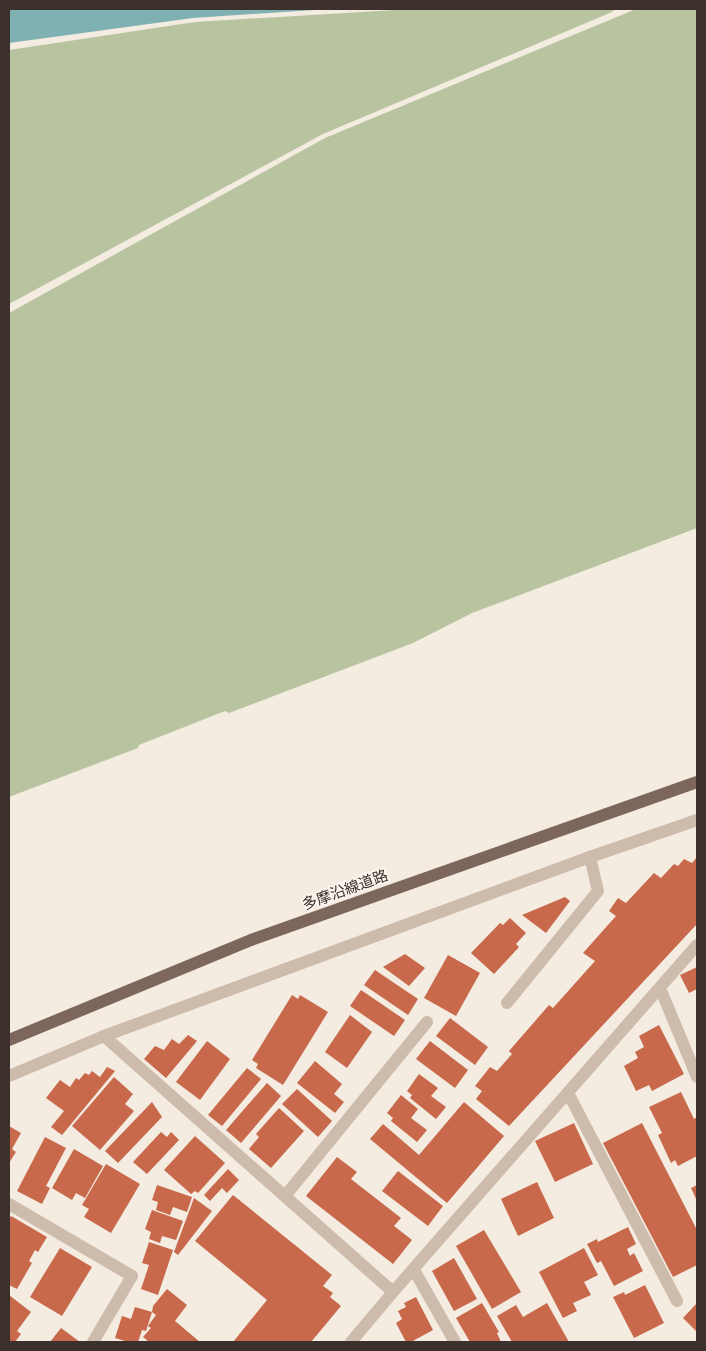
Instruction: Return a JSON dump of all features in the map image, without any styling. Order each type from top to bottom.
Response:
[{"type":"main road","name":"多摩沿線道路","points":[[9,1040],[251,940],[697,782]]},
{"type":"street","points":[[9,1076],[104,1036],[590,857],[697,820]]},
{"type":"street","points":[[507,1003],[598,891],[590,857]]},
{"type":"street","points":[[352,1342],[697,945]]},
{"type":"street","points":[[660,988],[697,1077]]},
{"type":"street","points":[[285,1196],[427,1022]]},
{"type":"street","points":[[104,1036],[394,1292]]},
{"type":"street","points":[[568,1093],[677,1301]]},
{"type":"street","points":[[9,1204],[132,1276],[93,1342]]},
{"type":"street","points":[[414,1270],[455,1342]]},
{"type":"green space","points":[[411,9],[615,9],[612,12],[323,134],[9,304],[9,50],[195,22]]},
{"type":"green space","points":[[636,9],[697,9],[697,528],[472,613],[413,643],[229,713],[225,711],[139,745],[138,748],[9,797],[9,313],[325,138]]},
{"type":"water","points":[[9,9],[329,9],[193,18],[9,43]]},
{"type":"building","points":[[697,857],[697,924],[509,1126],[476,1099],[482,1091],[475,1086],[490,1067],[497,1071],[512,1054],[509,1051],[549,1005],[553,1008],[595,961],[583,953],[616,916],[609,911],[618,898],[626,903],[654,873],[661,878],[674,864],[678,866],[684,859],[692,863]]},
{"type":"building","points":[[565,897],[570,901],[546,933],[522,915]]},
{"type":"building","points":[[510,918],[526,933],[516,944],[519,947],[494,974],[471,953],[500,923],[503,925]]},
{"type":"building","points":[[405,954],[425,968],[409,986],[383,967]]},
{"type":"building","points":[[448,955],[480,973],[456,1016],[424,998]]},
{"type":"building","points":[[697,967],[697,989],[689,993],[680,975]]},
{"type":"building","points":[[375,970],[418,999],[408,1015],[364,985]]},
{"type":"building","points":[[361,990],[405,1020],[394,1036],[350,1006]]},
{"type":"building","points":[[292,995],[298,999],[300,995],[328,1012],[283,1085],[256,1068],[258,1064],[252,1060]]},
{"type":"building","points":[[350,1015],[372,1032],[347,1068],[325,1052]]},
{"type":"building","points":[[450,1018],[488,1047],[475,1065],[436,1036]]},
{"type":"building","points":[[659,1025],[684,1074],[652,1091],[649,1085],[636,1091],[624,1066],[638,1058],[635,1052],[644,1047],[639,1036]]},
{"type":"building","points":[[188,1035],[197,1041],[166,1078],[144,1059],[155,1046],[164,1050],[172,1039],[179,1044]]},
{"type":"building","points":[[207,1041],[230,1059],[200,1100],[176,1082]]},
{"type":"building","points":[[430,1041],[468,1070],[455,1088],[416,1059]]},
{"type":"building","points":[[315,1061],[342,1084],[334,1094],[344,1102],[335,1113],[297,1083]]},
{"type":"building","points":[[107,1067],[115,1071],[62,1135],[51,1127],[64,1111],[46,1098],[60,1080],[70,1087],[76,1078],[79,1080],[85,1073],[89,1075],[92,1071],[100,1077]]},
{"type":"building","points":[[247,1068],[261,1079],[222,1126],[208,1115]]},
{"type":"building","points":[[419,1074],[438,1088],[431,1096],[446,1107],[436,1119],[410,1098],[412,1095],[407,1091]]},
{"type":"building","points":[[114,1077],[133,1094],[125,1104],[134,1111],[100,1150],[72,1126]]},
{"type":"building","points":[[267,1083],[281,1096],[241,1143],[226,1130]]},
{"type":"building","points":[[297,1089],[332,1121],[318,1137],[282,1104]]},
{"type":"building","points":[[681,1092],[694,1119],[697,1117],[697,1156],[678,1166],[675,1160],[671,1163],[658,1135],[662,1133],[649,1107]]},
{"type":"building","points":[[401,1095],[418,1109],[411,1118],[427,1130],[417,1142],[391,1121],[393,1118],[387,1113]]},
{"type":"building","points":[[152,1102],[162,1117],[118,1163],[105,1151]]},
{"type":"building","points":[[464,1102],[504,1136],[447,1203],[370,1139],[383,1124],[419,1155]]},
{"type":"building","points":[[279,1108],[304,1131],[271,1168],[249,1149],[259,1137],[256,1134]]},
{"type":"building","points":[[574,1123],[593,1164],[555,1182],[535,1141]]},
{"type":"building","points":[[642,1123],[697,1230],[697,1265],[673,1277],[603,1143]]},
{"type":"building","points":[[9,1126],[21,1133],[12,1149],[16,1152],[9,1163]]},
{"type":"building","points":[[161,1132],[167,1137],[171,1132],[179,1140],[147,1174],[133,1162]]},
{"type":"building","points":[[195,1136],[225,1163],[198,1193],[195,1191],[191,1194],[164,1170]]},
{"type":"building","points":[[45,1137],[66,1148],[46,1186],[50,1188],[42,1204],[17,1191]]},
{"type":"building","points":[[74,1149],[103,1166],[85,1198],[76,1193],[72,1200],[52,1188]]},
{"type":"building","points":[[337,1157],[357,1172],[351,1179],[401,1218],[394,1226],[412,1240],[393,1264],[306,1196]]},
{"type":"building","points":[[106,1164],[140,1184],[111,1233],[84,1217],[89,1209],[82,1205]]},
{"type":"building","points":[[228,1169],[239,1180],[227,1193],[222,1188],[210,1201],[204,1195]]},
{"type":"building","points":[[398,1171],[443,1206],[428,1226],[382,1191]]},
{"type":"building","points":[[537,1182],[554,1218],[518,1236],[501,1199]]},
{"type":"building","points":[[157,1185],[192,1197],[187,1212],[173,1207],[170,1215],[156,1210],[158,1202],[152,1200]]},
{"type":"building","points":[[697,1185],[697,1201],[691,1188]]},
{"type":"building","points":[[233,1195],[332,1275],[323,1286],[333,1293],[330,1297],[341,1306],[311,1342],[233,1342],[267,1300],[195,1241]]},
{"type":"building","points":[[194,1198],[212,1211],[178,1255],[174,1252]]},
{"type":"building","points":[[152,1210],[183,1221],[176,1240],[162,1236],[160,1243],[149,1239],[151,1232],[145,1229]]},
{"type":"building","points":[[11,1216],[47,1237],[38,1252],[35,1250],[29,1261],[32,1263],[17,1289],[9,1285],[9,1219]]},
{"type":"building","points":[[628,1227],[636,1244],[627,1249],[630,1256],[634,1253],[643,1271],[614,1286],[601,1261],[597,1263],[587,1244],[597,1239],[598,1242]]},
{"type":"building","points":[[484,1230],[521,1292],[492,1309],[456,1246]]},
{"type":"building","points":[[149,1242],[173,1250],[158,1295],[141,1289],[149,1265],[142,1263]]},
{"type":"building","points":[[60,1248],[92,1267],[62,1316],[30,1297]]},
{"type":"building","points":[[584,1248],[598,1275],[584,1282],[591,1295],[573,1303],[577,1311],[563,1318],[539,1272]]},
{"type":"building","points":[[454,1258],[477,1299],[454,1311],[432,1271]]},
{"type":"building","points":[[645,1285],[664,1323],[634,1338],[613,1297],[624,1292],[625,1295]]},
{"type":"building","points":[[167,1289],[187,1305],[175,1321],[200,1342],[149,1342],[143,1337],[151,1328],[148,1326],[156,1315],[152,1312],[153,1306]]},
{"type":"building","points":[[9,1295],[31,1312],[17,1331],[21,1334],[15,1342],[9,1342]]},
{"type":"building","points":[[416,1297],[433,1330],[411,1342],[406,1342],[396,1323],[402,1319],[398,1311],[406,1307],[404,1303]]},
{"type":"building","points":[[482,1303],[499,1332],[497,1333],[501,1342],[470,1342],[456,1318]]},
{"type":"building","points":[[547,1303],[569,1342],[512,1342],[497,1316],[516,1305],[523,1317]]},
{"type":"building","points":[[697,1303],[697,1332],[683,1318]]},
{"type":"building","points":[[135,1307],[152,1312],[146,1331],[142,1330],[138,1342],[128,1342],[115,1338],[122,1316],[131,1319]]},
{"type":"building","points":[[61,1328],[80,1342],[50,1342]]}]
